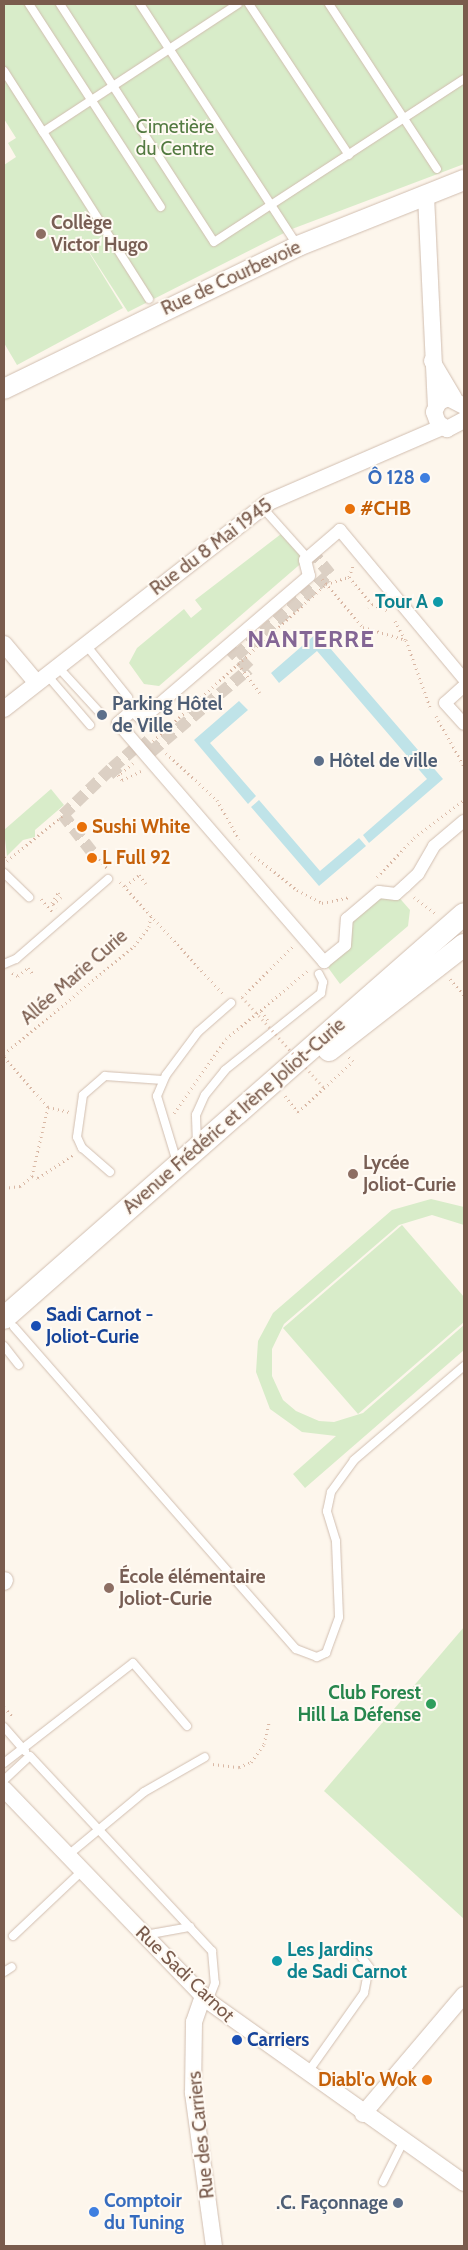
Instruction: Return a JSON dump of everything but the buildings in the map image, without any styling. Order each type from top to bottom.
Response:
[{"type":"main road","name":"Avenue Frédéric et Irène Joliot-Curie","points":[[7,1327],[197,1148],[464,914]]},
{"type":"main road","name":"Avenue Frédéric et Irène Joliot-Curie","points":[[7,1327],[281,1091],[464,945]]},
{"type":"street","name":"Rue de Courbevoie","points":[[4,389],[298,246],[464,180]]},
{"type":"street","points":[[426,196],[435,418],[442,426]]},
{"type":"street","points":[[432,361],[459,402],[436,407]]},
{"type":"street","name":"Rue du 8 Mai 1945","points":[[4,709],[84,643],[262,507],[442,426],[453,429],[464,420]]},
{"type":"street","points":[[464,679],[340,530],[305,560],[309,576],[142,719],[133,710],[118,723],[324,962],[345,945],[347,919],[379,892],[396,894],[418,874],[434,846],[464,821]]},
{"type":"street","points":[[4,644],[46,674]]},
{"type":"street","points":[[464,686],[445,703],[464,722]]},
{"type":"street","name":"Rue Sadi Carnot","points":[[4,1789],[205,1998],[307,2074],[464,2183]]},
{"type":"street","points":[[363,2114],[464,1995]]},
{"type":"street","name":"Rue des Carriers","points":[[205,1998],[194,2022],[193,2093],[214,2246]]},
{"type":"lane","points":[[29,4],[161,207]]},
{"type":"lane","points":[[60,4],[214,242],[272,206],[464,79]]},
{"type":"lane","points":[[140,4],[298,246]]},
{"type":"lane","points":[[43,132],[238,4]]},
{"type":"lane","points":[[249,4],[349,155]]},
{"type":"lane","points":[[329,4],[437,169]]},
{"type":"lane","points":[[4,72],[149,299]]},
{"type":"lane","points":[[262,507],[305,560]]},
{"type":"lane","points":[[84,643],[128,697]]},
{"type":"lane","points":[[46,674],[102,715]]},
{"type":"lane","points":[[46,674],[90,725]]},
{"type":"lane","points":[[4,873],[29,897]]},
{"type":"lane","points":[[4,964],[16,960],[110,876]]},
{"type":"lane","points":[[197,1148],[196,1115],[205,1095],[225,1070],[321,993],[323,982],[319,974]]},
{"type":"lane","points":[[178,1166],[156,1096],[163,1080],[198,1032],[232,1003]]},
{"type":"lane","points":[[110,1172],[82,1148],[77,1137],[78,1114],[88,1089],[105,1076],[163,1080]]},
{"type":"lane","points":[[7,1327],[296,1649],[317,1657],[326,1653],[339,1617],[336,1541],[327,1511],[331,1492],[354,1460],[464,1366]]},
{"type":"lane","points":[[4,1346],[19,1364]]},
{"type":"lane","points":[[4,1763],[22,1747],[133,1664],[187,1726]]},
{"type":"lane","points":[[4,1727],[98,1831],[190,1928],[215,1959],[215,1984],[205,1998]]},
{"type":"lane","points":[[4,1780],[30,1756]]},
{"type":"lane","points":[[67,1856],[144,1792],[205,1757]]},
{"type":"lane","points":[[13,1936],[82,1871]]},
{"type":"lane","points":[[144,1935],[190,1928]]},
{"type":"lane","points":[[307,2074],[364,1993],[369,1967],[360,1955]]},
{"type":"lane","points":[[4,1972],[12,1967]]},
{"type":"lane","points":[[383,2182],[403,2142]]},
{"type":"path","points":[[305,560],[363,627],[406,640],[426,700],[464,766]]},
{"type":"path","points":[[152,741],[326,584],[349,576],[372,604],[368,607]]},
{"type":"path","points":[[238,664],[260,693]]},
{"type":"path","points":[[137,714],[132,722],[217,800],[244,847],[297,890],[322,903],[358,891]]},
{"type":"path","points":[[134,774],[122,780],[118,775],[133,762],[137,767]]},
{"type":"path","points":[[374,880],[414,838],[464,800]]},
{"type":"path","points":[[4,856],[7,861],[62,815]]},
{"type":"path","points":[[92,852],[110,876]]},
{"type":"path","points":[[126,886],[139,876],[146,884]]},
{"type":"path","points":[[130,892],[126,886],[120,881],[130,892],[151,914],[232,1003]]},
{"type":"path","points":[[54,891],[59,897],[52,903],[50,900],[54,896],[58,893],[61,897],[53,904],[57,908]]},
{"type":"path","points":[[124,895],[130,892]]},
{"type":"path","points":[[413,896],[439,917]]},
{"type":"path","name":"Allée Marie Curie","points":[[4,1055],[134,946],[149,926],[151,914]]},
{"type":"path","points":[[302,938],[242,997],[277,1041],[283,1039],[324,1089]]},
{"type":"path","points":[[165,1124],[226,1039],[321,960]]},
{"type":"path","points":[[18,976],[28,968],[33,974]]},
{"type":"path","points":[[450,979],[464,996]]},
{"type":"path","points":[[4,1055],[48,1107],[78,1114]]},
{"type":"path","points":[[281,1091],[298,1112],[353,1061]]},
{"type":"path","points":[[4,1188],[20,1186],[32,1176],[48,1107]]},
{"type":"path","points":[[32,1176],[38,1178],[82,1148]]},
{"type":"path","points":[[205,1757],[227,1767],[251,1762],[264,1744],[269,1723]]},
{"type":"green space","name":"Cimetière du Centre","points":[[4,4],[464,4],[464,164],[292,229],[128,312],[77,233],[123,308],[17,365],[4,343],[4,165],[16,157],[8,143],[16,138],[4,119]]},
{"type":"green space","points":[[281,534],[305,560],[159,686],[144,684],[129,663],[137,648],[184,609],[191,618],[202,609],[195,600]]},
{"type":"green space","points":[[51,789],[64,805],[35,830],[35,837],[23,840],[7,856],[4,830]]},
{"type":"green space","points":[[379,892],[396,894],[410,910],[408,926],[340,984],[324,962],[345,945],[347,919]]},
{"type":"green space","points":[[431,1199],[464,1207],[464,1225],[432,1215],[399,1225],[284,1324],[272,1349],[272,1376],[283,1400],[296,1411],[319,1421],[334,1422],[363,1413],[464,1325],[464,1350],[305,1488],[293,1474],[336,1436],[302,1432],[270,1409],[256,1372],[258,1341],[273,1313],[392,1210]]},
{"type":"green space","points":[[402,1225],[464,1297],[464,1322],[358,1414],[283,1328]]},
{"type":"green space","name":"Club Forest Hill La Défense","points":[[464,1627],[464,1919],[324,1791]]},
{"type":"water","points":[[317,633],[443,779],[369,843],[363,835],[427,779],[317,651],[279,683],[271,673]]},
{"type":"water","points":[[239,701],[248,710],[210,743],[256,796],[248,804],[194,740]]},
{"type":"water","points":[[259,800],[320,871],[359,838],[366,846],[319,886],[251,807]]},
{"type":"tunnel","points":[[236,656],[330,574],[310,549]]},
{"type":"tunnel","points":[[140,740],[151,752],[249,669],[227,646]]},
{"type":"tunnel","points":[[118,775],[112,768],[142,742]]},
{"type":"tunnel","points":[[92,852],[63,815],[112,768]]},
{"type":"place","name":"Collège Victor Hugo","points":[[41,234]]},
{"type":"place","name":"Ô 128","points":[[425,478]]},
{"type":"place","name":"#CHB","points":[[350,509]]},
{"type":"place","name":"Tour A","points":[[438,602]]},
{"type":"place","name":"Parking Hôtel de Ville","points":[[102,715]]},
{"type":"place","name":"Hôtel de ville","points":[[319,761]]},
{"type":"place","name":"Sushi White","points":[[82,827]]},
{"type":"place","name":"L Full 92","points":[[92,858]]},
{"type":"place","name":"Lycée Joliot-Curie","points":[[353,1174]]},
{"type":"place","name":"Sadi Carnot - Joliot-Curie","points":[[36,1326]]},
{"type":"place","name":"École élémentaire Joliot-Curie","points":[[109,1588]]},
{"type":"place","name":"Club Forest Hill La Défense","points":[[431,1704]]},
{"type":"place","name":"Les Jardins de Sadi Carnot","points":[[277,1961]]},
{"type":"place","name":"Carriers","points":[[237,2040]]},
{"type":"place","name":"Diabl'o Wok","points":[[427,2080]]},
{"type":"place","name":".C. Façonnage","points":[[398,2203]]},
{"type":"place","name":"Comptoir du Tuning","points":[[94,2212]]},
{"type":"district","name":"NANTERRE","points":[[311,639]]}]
